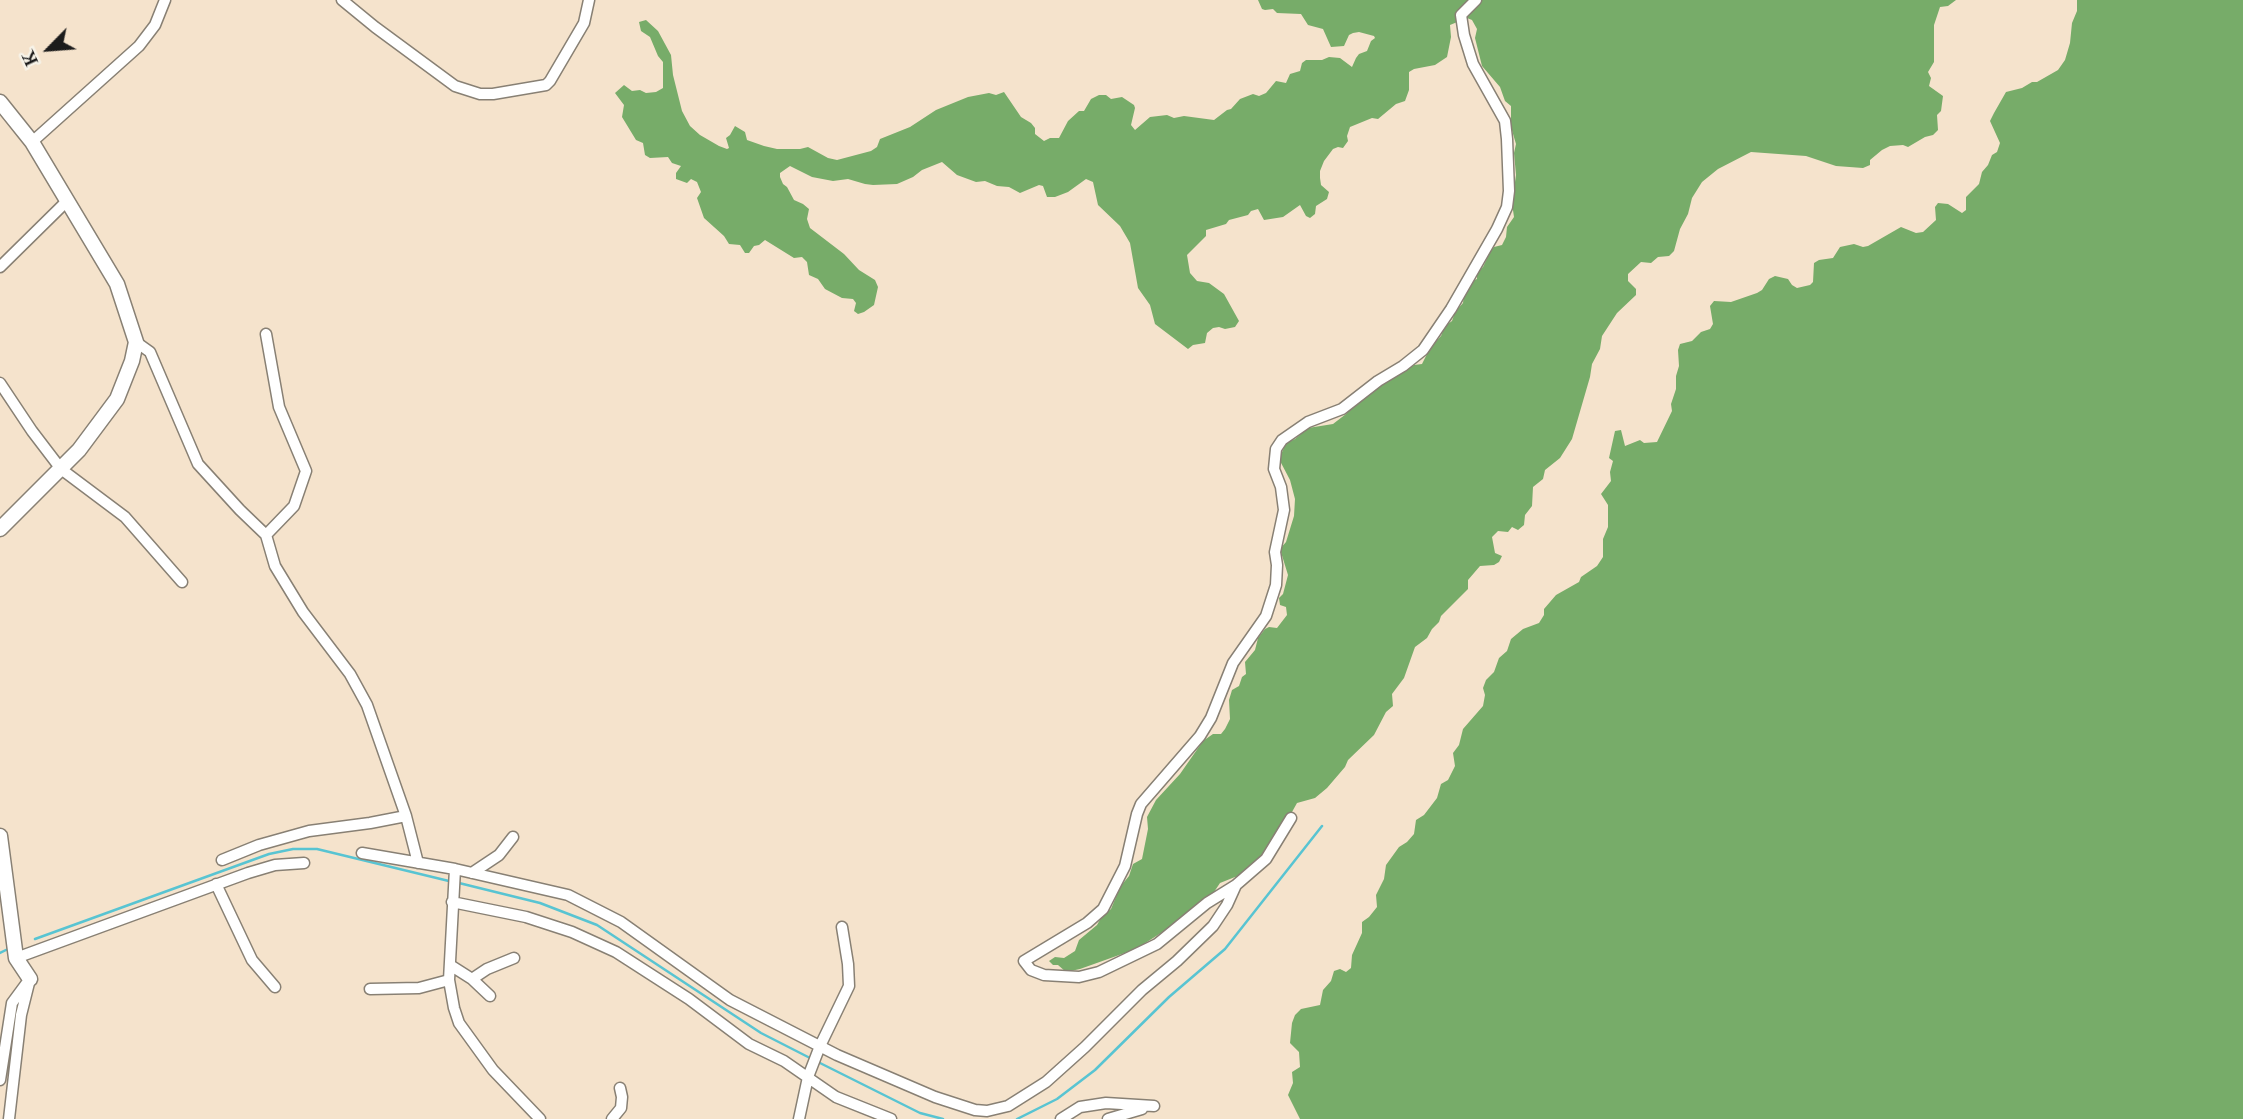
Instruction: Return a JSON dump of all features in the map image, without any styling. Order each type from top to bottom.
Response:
[{"type":"street","points":[[32,142],[139,46],[155,25],[165,0]]},
{"type":"street","points":[[342,0],[455,86],[480,94],[546,85],[584,23],[589,0]]},
{"type":"street","points":[[1292,818],[1266,859],[1237,885],[1207,903],[1157,944],[1099,972],[1079,977],[1044,975],[1031,970],[1024,961],[1087,923],[1102,909],[1125,866],[1141,804],[1200,736],[1211,718],[1233,663],[1266,616],[1276,586],[1275,552],[1283,510],[1282,487],[1273,469],[1276,449],[1282,440],[1308,422],[1342,409],[1423,350],[1451,309],[1497,229],[1507,207],[1509,191],[1507,139],[1505,121],[1472,64],[1464,35],[1461,15],[1476,0]]},
{"type":"street","points":[[0,102],[32,142],[117,285],[136,342],[132,361],[117,398],[79,450],[0,529]]},
{"type":"street","points":[[0,267],[68,200]]},
{"type":"street","points":[[266,334],[279,407],[306,471],[294,506],[266,535]]},
{"type":"street","points":[[136,342],[150,352],[198,464],[266,535],[275,566],[303,612],[350,674],[367,705],[406,816],[418,863]]},
{"type":"street","points":[[0,383],[61,468],[125,517],[182,582]]},
{"type":"street","points":[[222,860],[259,845],[309,831],[406,816]]},
{"type":"street","points":[[0,836],[16,958],[30,979],[21,1015],[9,1119]]},
{"type":"street","points":[[472,873],[499,855],[513,837]]},
{"type":"street","points":[[362,853],[455,869],[568,895],[621,922],[730,999],[837,1055],[958,1105],[987,1111],[1008,1106],[1046,1082],[1069,1062],[1142,990],[1213,926],[1237,885]]},
{"type":"street","points":[[16,958],[216,884],[275,865],[304,863]]},
{"type":"street","points":[[455,869],[449,980],[459,1023],[493,1070],[540,1119]]},
{"type":"street","points":[[216,884],[252,960],[275,987]]},
{"type":"street","points":[[452,902],[526,917],[572,932],[616,952],[689,999],[749,1044],[784,1061],[835,1097],[891,1119]]},
{"type":"street","points":[[799,1119],[808,1077],[849,986],[842,927]]},
{"type":"street","points":[[472,979],[487,969],[514,958]]},
{"type":"street","points":[[450,965],[472,979],[490,996]]},
{"type":"street","points":[[0,1080],[12,1003],[30,979]]},
{"type":"street","points":[[370,989],[419,988],[449,980]]},
{"type":"street","points":[[612,1119],[621,1108],[620,1088]]},
{"type":"street","points":[[1061,1119],[1080,1107],[1106,1103],[1154,1106],[1108,1119]]},
{"type":"green space","points":[[1258,0],[1956,0],[1948,6],[1940,7],[1934,25],[1934,62],[1928,72],[1931,78],[1929,86],[1943,96],[1941,111],[1937,115],[1938,130],[1908,147],[1890,146],[1882,150],[1870,160],[1870,165],[1863,168],[1836,166],[1806,156],[1751,152],[1718,169],[1702,182],[1692,198],[1674,251],[1669,256],[1658,257],[1651,263],[1641,262],[1628,274],[1628,281],[1636,289],[1636,295],[1617,313],[1602,336],[1572,439],[1560,458],[1545,470],[1543,479],[1533,487],[1532,506],[1525,515],[1524,525],[1518,530],[1512,527],[1508,532],[1498,531],[1492,537],[1495,553],[1502,556],[1499,562],[1480,566],[1468,580],[1468,589],[1441,616],[1427,638],[1415,647],[1404,678],[1392,694],[1393,706],[1386,712],[1374,735],[1348,760],[1327,788],[1315,798],[1297,803],[1268,855],[1243,876],[1220,883],[1206,904],[1136,949],[1066,972],[1049,961],[1055,957],[1064,958],[1075,951],[1079,940],[1111,909],[1133,864],[1142,859],[1148,829],[1147,817],[1156,800],[1180,774],[1203,741],[1213,734],[1221,734],[1225,729],[1230,719],[1229,700],[1232,690],[1239,686],[1246,674],[1245,662],[1255,650],[1258,638],[1265,629],[1277,628],[1287,615],[1286,607],[1280,605],[1279,598],[1283,594],[1288,575],[1280,549],[1286,542],[1294,516],[1295,499],[1290,480],[1279,459],[1286,443],[1308,428],[1333,424],[1370,390],[1414,365],[1422,364],[1430,348],[1463,303],[1469,282],[1477,279],[1477,272],[1483,267],[1490,252],[1494,247],[1502,245],[1506,237],[1507,227],[1514,217],[1512,203],[1516,175],[1516,144],[1511,127],[1511,106],[1505,101],[1500,87],[1482,66],[1475,38],[1477,29],[1472,20],[1467,18],[1450,25],[1451,37],[1447,57],[1435,65],[1409,72],[1409,90],[1405,101],[1396,104],[1378,119],[1372,118],[1350,127],[1348,141],[1343,148],[1333,149],[1324,161],[1320,171],[1321,185],[1329,192],[1327,199],[1316,206],[1315,214],[1310,218],[1300,205],[1283,217],[1264,220],[1258,209],[1206,230],[1206,236],[1187,255],[1190,273],[1197,281],[1209,283],[1224,294],[1239,321],[1235,327],[1213,328],[1207,333],[1205,343],[1193,345],[1188,349],[1155,324],[1150,305],[1138,288],[1130,243],[1120,226],[1098,205],[1093,182],[1086,179],[1068,192],[1047,197],[1043,186],[1039,185],[1020,193],[1009,187],[985,181],[976,182],[957,175],[942,162],[897,184],[873,185],[848,179],[833,181],[812,177],[790,166],[780,173],[780,177],[794,200],[809,209],[807,219],[810,228],[844,254],[859,270],[875,280],[878,287],[874,305],[858,314],[854,311],[856,303],[853,299],[842,298],[825,289],[818,279],[809,275],[807,262],[802,257],[794,258],[765,240],[754,246],[749,253],[745,253],[740,245],[729,244],[704,218],[697,198],[701,192],[697,182],[691,179],[687,183],[676,179],[676,173],[681,166],[672,163],[668,157],[650,158],[645,155],[643,143],[636,140],[622,117],[624,105],[615,93],[624,85],[632,91],[640,90],[646,93],[663,88],[663,62],[650,37],[641,31],[639,22],[646,20],[658,31],[671,55],[682,111],[690,126],[700,135],[727,149],[726,138],[735,126],[745,132],[747,140],[764,146],[777,149],[808,147],[837,160],[871,151],[877,147],[880,139],[910,127],[936,110],[968,97],[989,93],[996,95],[1004,92],[1021,117],[1031,123],[1035,134],[1044,141],[1059,138],[1068,121],[1079,111],[1084,111],[1091,99],[1099,95],[1106,95],[1111,99],[1122,97],[1134,105],[1131,125],[1135,130],[1150,117],[1167,115],[1174,118],[1184,116],[1214,120],[1231,109],[1240,99],[1266,93],[1276,81],[1286,83],[1290,74],[1300,71],[1306,60],[1340,58],[1352,67],[1359,54],[1367,51],[1375,38],[1359,32],[1353,33],[1349,35],[1344,46],[1331,47],[1323,29],[1308,25],[1301,14],[1265,10]]},
{"type":"green space","points":[[2077,0],[2243,0],[2243,1119],[1300,1119],[1288,1095],[1293,1083],[1292,1072],[1300,1067],[1299,1052],[1290,1043],[1295,1015],[1301,1009],[1320,1005],[1323,990],[1331,981],[1334,971],[1340,969],[1346,972],[1351,968],[1352,955],[1362,933],[1362,922],[1377,907],[1376,895],[1384,879],[1386,865],[1399,847],[1414,834],[1416,820],[1424,815],[1437,798],[1441,784],[1448,780],[1455,766],[1453,753],[1459,745],[1463,729],[1483,706],[1486,680],[1494,672],[1499,658],[1507,651],[1511,639],[1523,629],[1539,623],[1544,609],[1556,595],[1579,582],[1603,557],[1603,539],[1608,527],[1608,505],[1601,494],[1611,481],[1613,461],[1609,458],[1615,431],[1621,430],[1625,446],[1640,440],[1644,443],[1657,442],[1672,411],[1680,344],[1692,341],[1701,332],[1710,329],[1713,324],[1710,306],[1714,301],[1731,302],[1757,293],[1775,276],[1788,279],[1797,288],[1810,285],[1813,282],[1814,263],[1833,258],[1840,247],[1854,244],[1868,246],[1901,227],[1916,233],[1923,232],[1936,220],[1935,207],[1938,203],[1948,204],[1962,213],[1966,210],[1966,197],[1979,184],[1982,172],[1992,155],[1997,152],[2000,143],[1990,121],[1994,113],[2006,92],[2037,82],[2058,70],[2065,60],[2070,43]]},
{"type":"waterway","points":[[1017,1119],[1057,1099],[1095,1070],[1169,997],[1225,949],[1322,826]]},
{"type":"waterway","points":[[35,939],[269,854],[293,849],[317,849],[453,882]]},
{"type":"waterway","points":[[459,883],[540,903],[597,925],[761,1033],[810,1058]]},
{"type":"waterway","points":[[0,953],[8,949]]},
{"type":"waterway","points":[[816,1061],[920,1113],[943,1119]]}]
